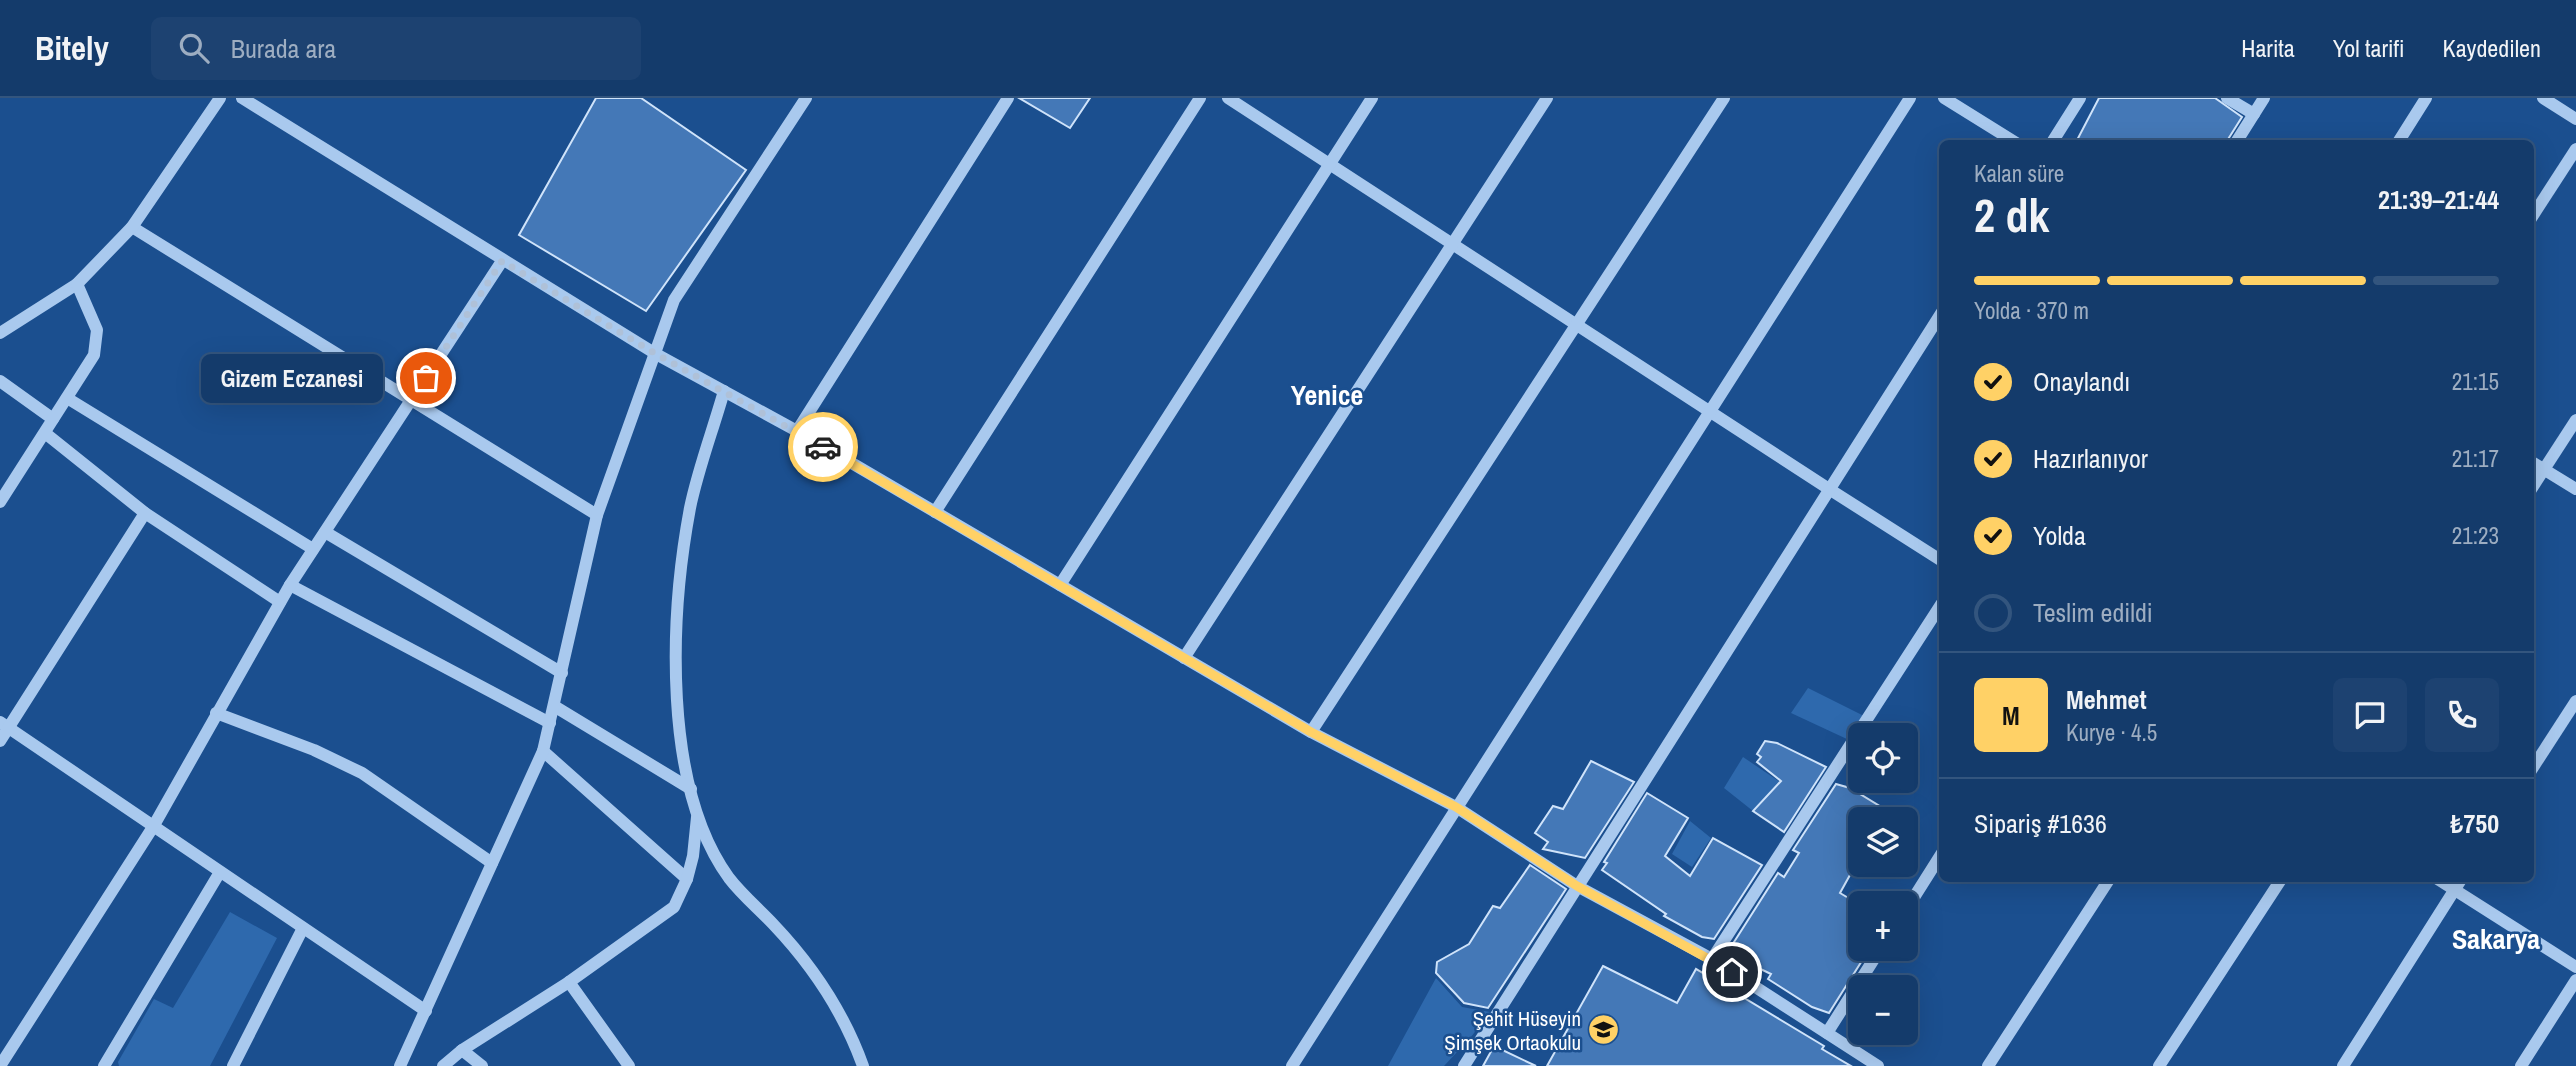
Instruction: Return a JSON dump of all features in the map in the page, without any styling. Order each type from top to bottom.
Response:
[{"type":"street","points":[[0,333],[77,284],[132,227],[220,98]]},
{"type":"street","points":[[242,98],[656,354],[797,431],[1311,732],[1456,807],[1577,886],[1712,959],[1878,1066]]},
{"type":"street","points":[[400,1066],[543,751],[597,515],[674,300],[806,98]]},
{"type":"street","points":[[797,431],[1008,98]]},
{"type":"street","points":[[935,512],[1200,98]]},
{"type":"street","points":[[1228,98],[1939,559]]},
{"type":"street","points":[[1060,585],[1372,98]]},
{"type":"street","points":[[1184,658],[1547,98]]},
{"type":"street","points":[[1311,732],[1724,98]]},
{"type":"street","points":[[1292,1066],[1910,98]]},
{"type":"street","points":[[1944,98],[2012,140]]},
{"type":"street","points":[[2053,140],[2080,98]]},
{"type":"street","points":[[2227,98],[2254,114]]},
{"type":"street","points":[[2238,140],[2264,98]]},
{"type":"street","points":[[2400,140],[2426,98]]},
{"type":"street","points":[[2543,98],[2576,119]]},
{"type":"street","points":[[2534,214],[2576,149]]},
{"type":"street","points":[[132,227],[597,515]]},
{"type":"street","points":[[0,1066],[153,827],[290,585],[502,261]]},
{"type":"street","points":[[0,502],[94,355],[97,330],[77,284]]},
{"type":"street","points":[[1464,1066],[1939,317]]},
{"type":"street","points":[[0,381],[54,419]]},
{"type":"street","points":[[724,391],[691,505],[679,578],[679,720],[691,789],[713,852],[730,880],[775,926],[834,1001],[855,1042],[863,1066]]},
{"type":"street","points":[[67,398],[313,549]]},
{"type":"street","points":[[2534,485],[2576,420]]},
{"type":"street","points":[[45,433],[145,513],[280,602]]},
{"type":"street","points":[[2534,464],[2576,489]]},
{"type":"street","points":[[0,741],[4,726],[145,513]]},
{"type":"street","points":[[325,532],[562,673]]},
{"type":"street","points":[[290,585],[550,723]]},
{"type":"street","points":[[1712,959],[1939,608]]},
{"type":"street","points":[[2534,766],[2576,701]]},
{"type":"street","points":[[554,706],[691,789]]},
{"type":"street","points":[[216,713],[314,750],[362,773],[492,863]]},
{"type":"street","points":[[4,726],[426,1011]]},
{"type":"street","points":[[543,751],[687,879]]},
{"type":"street","points":[[443,1066],[463,1050],[569,982],[674,907],[687,879],[693,856],[698,815]]},
{"type":"street","points":[[1918,891],[1939,858]]},
{"type":"street","points":[[104,1066],[220,872]]},
{"type":"street","points":[[1988,1066],[2107,882]]},
{"type":"street","points":[[2159,1066],[2280,882]]},
{"type":"street","points":[[2442,882],[2576,967]]},
{"type":"street","points":[[2343,1066],[2460,882]]},
{"type":"street","points":[[233,1066],[303,928]]},
{"type":"street","points":[[1827,1033],[1873,961]]},
{"type":"street","points":[[2521,1066],[2576,980]]},
{"type":"street","points":[[569,982],[629,1066]]},
{"type":"street","points":[[463,1050],[482,1066]]},
{"type":"shaded area","points":[[1808,688],[1866,717],[1862,723],[1848,723],[1848,740],[1791,713]]},
{"type":"shaded area","points":[[1743,757],[1780,782],[1753,811],[1724,788]]},
{"type":"shaded area","points":[[1690,821],[1711,838],[1692,867],[1672,854]]},
{"type":"shaded area","points":[[230,912],[277,938],[210,1066],[119,1066],[118,1062],[154,999],[173,1008]]},
{"type":"shaded area","points":[[1436,978],[1462,1007],[1490,1012],[1444,1066],[1388,1066]]},
{"type":"building","points":[[596,98],[641,98],[746,170],[646,311],[519,235]]},
{"type":"building","points":[[1019,98],[1090,98],[1070,128]]},
{"type":"building","points":[[2099,98],[2215,98],[2242,117],[2228,140],[2077,140]]},
{"type":"building","points":[[1765,741],[1777,743],[1826,767],[1784,832],[1753,811],[1781,781],[1757,762],[1761,757],[1757,754]]},
{"type":"building","points":[[1591,761],[1634,782],[1585,858],[1543,849],[1548,842],[1535,833],[1553,806],[1563,809]]},
{"type":"building","points":[[1836,784],[1848,787],[1848,793],[1858,793],[1881,807],[1848,807],[1849,877],[1840,893],[1848,898],[1848,961],[1862,961],[1853,975],[1848,975],[1848,983],[1829,1013],[1812,1007],[1768,979],[1771,974],[1727,953],[1778,873],[1784,877],[1799,853],[1793,850]]},
{"type":"building","points":[[1647,793],[1688,818],[1665,856],[1690,876],[1713,838],[1762,865],[1714,939],[1702,937],[1664,916],[1666,914],[1602,870],[1607,863],[1604,862]]},
{"type":"building","points":[[1530,865],[1566,889],[1488,1008],[1464,1003],[1436,973],[1437,962],[1469,944],[1493,906],[1500,908]]},
{"type":"building","points":[[1603,966],[1677,1003],[1696,969],[1824,1046],[1822,1049],[1851,1066],[1547,1066]]},
{"type":"building","name":"Şehit Hüseyin Şimşek Ortaokulu","points":[[1494,1046],[1536,1066],[1483,1066]]},
{"type":"way so far","points":[[426,378],[502,261],[656,354],[823,447]]},
{"type":"place","name":"Gizem Eczanesi","points":[[426,378]]},
{"type":"place","name":"Şehit Hüseyin Şimşek Ortaokulu","points":[[1604,1030]]},
{"type":"district","name":"Yenice","points":[[1327,395]]},
{"type":"district","name":"Sakarya","points":[[2496,939]]},
{"type":"route","points":[[823,447],[1311,732],[1456,807],[1577,886],[1732,972]]}]
